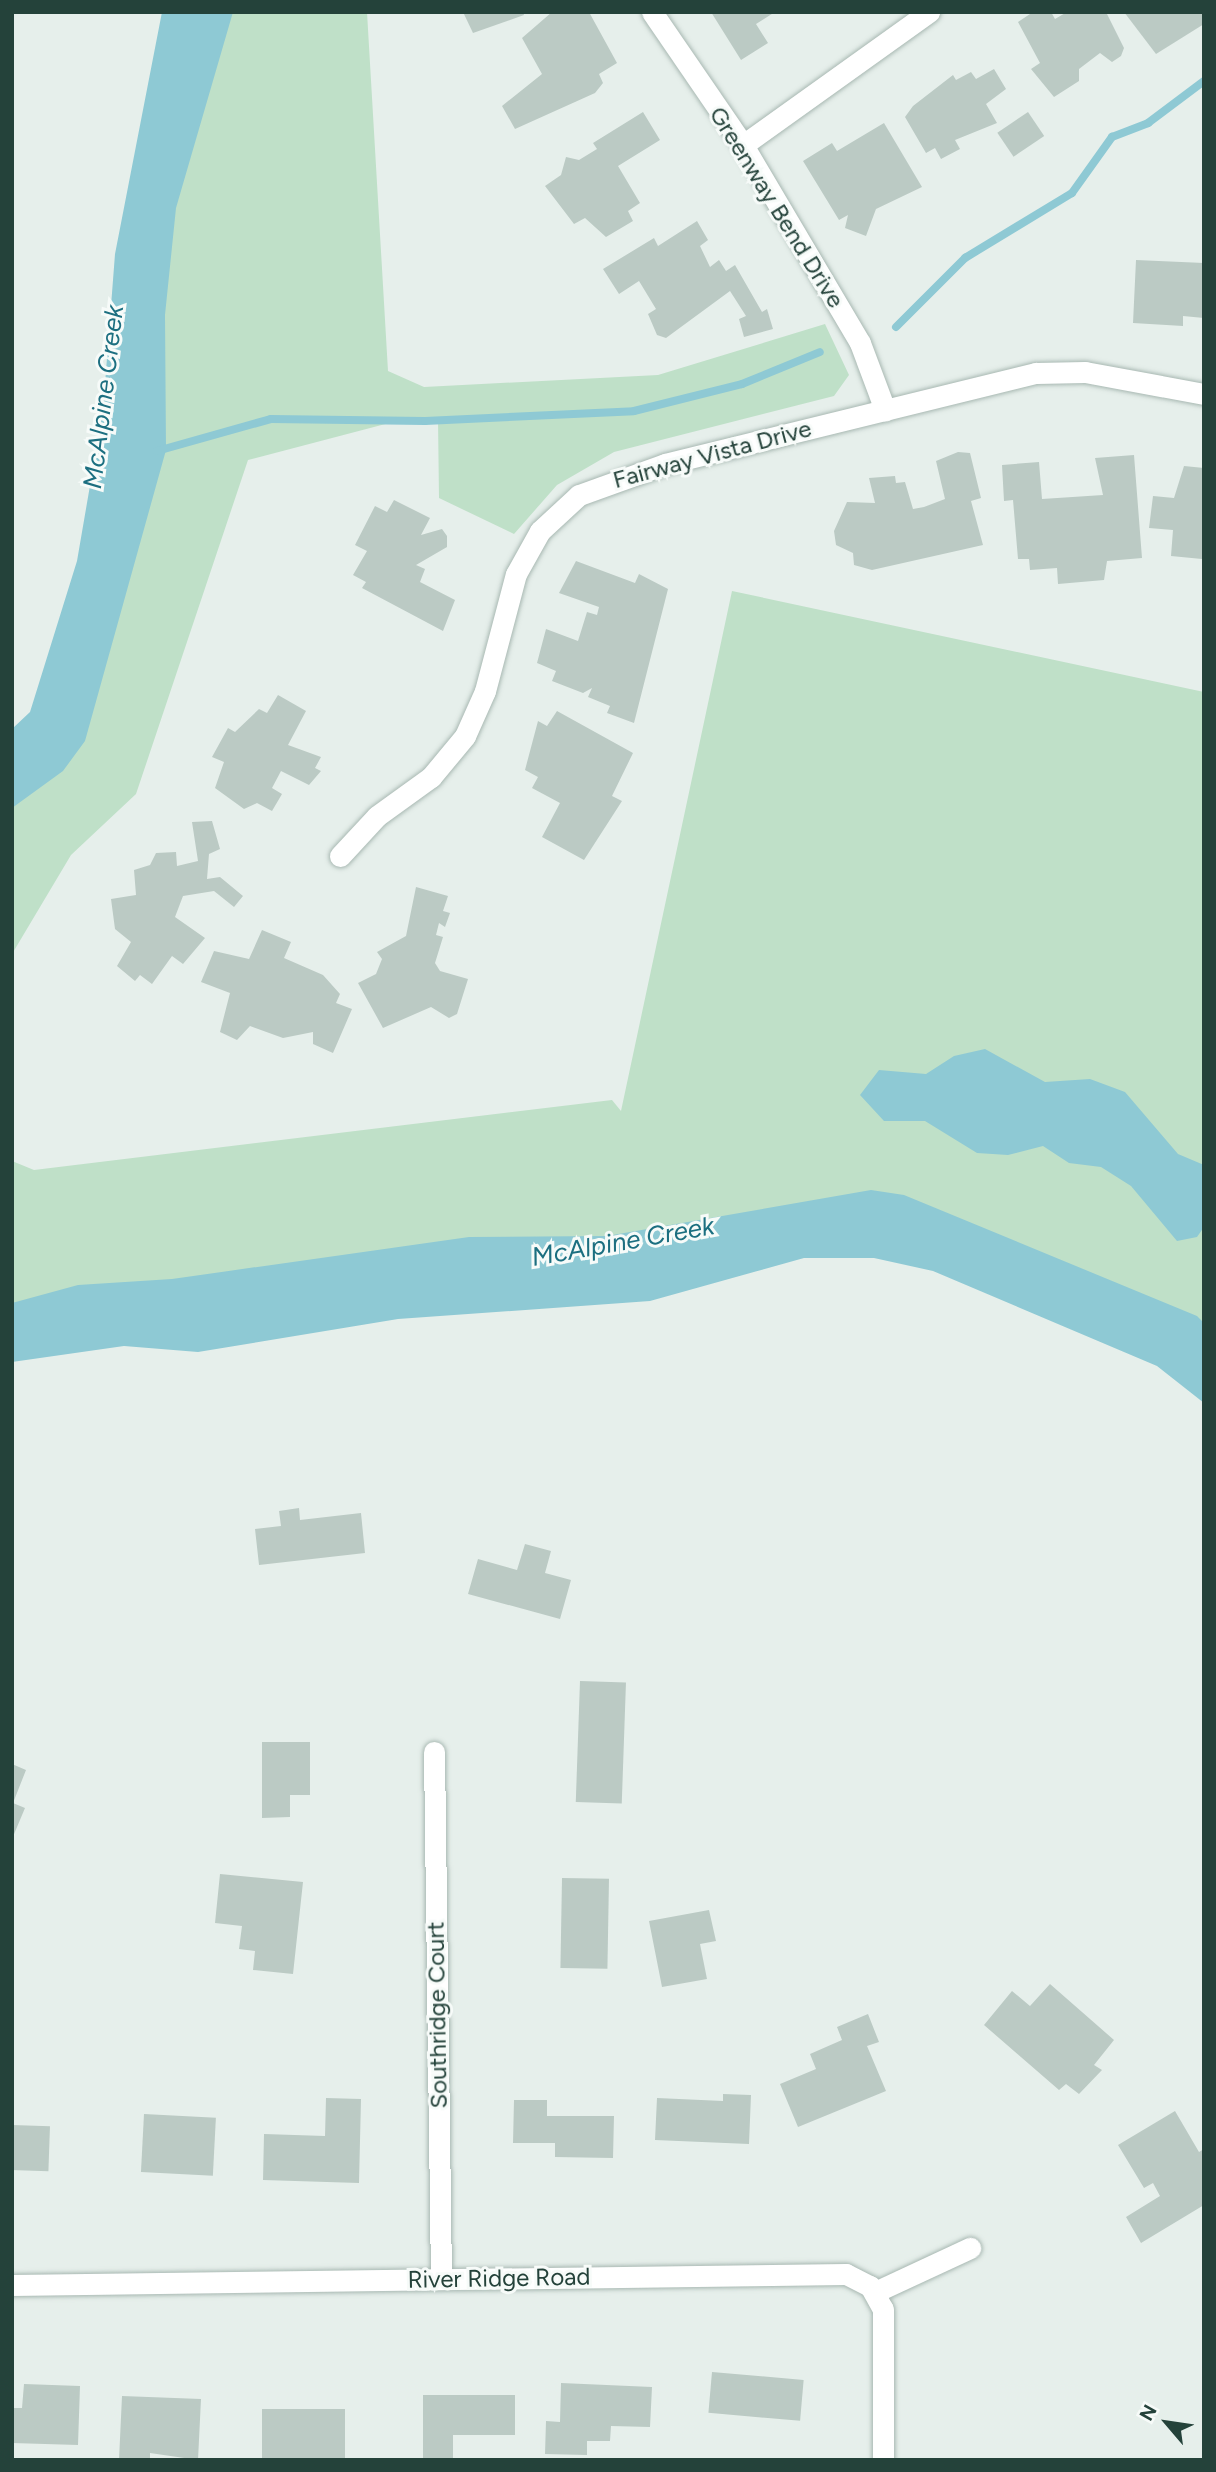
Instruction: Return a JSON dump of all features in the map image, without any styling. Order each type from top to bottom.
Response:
[{"type":"street","name":"Greenway Bend Drive","points":[[653,12],[743,145],[860,343],[885,410]]},
{"type":"street","points":[[743,145],[929,12]]},
{"type":"street","name":"Fairway Vista Drive","points":[[340,856],[377,816],[431,777],[477,718],[516,574],[556,513],[608,479],[885,410],[1060,370],[1204,394]]},
{"type":"street","name":"Southridge Court","points":[[433,1752],[441,2278]]},
{"type":"street","points":[[883,2460],[883,2309],[876,2292],[970,2248]]},
{"type":"street","name":"River Ridge Road","points":[[12,2285],[846,2274],[876,2292]]},
{"type":"green space","points":[[202,12],[367,12],[388,371],[424,387],[658,375],[825,324],[849,375],[834,396],[614,452],[557,485],[514,534],[439,498],[438,420],[393,422],[248,460],[136,794],[71,855],[12,954],[12,764],[87,702]]},
{"type":"green space","points":[[732,591],[1204,692],[1204,1368],[951,1241],[12,1339],[12,1161],[34,1170],[612,1100],[621,1111]]},
{"type":"water","name":"McAlpine Creek","points":[[162,12],[233,12],[176,208],[165,315],[166,450],[85,741],[63,771],[12,808],[12,729],[30,712],[77,561],[103,410],[115,254]]},
{"type":"water","points":[[985,1049],[1045,1082],[1090,1079],[1125,1092],[1178,1154],[1204,1165],[1204,1227],[1197,1237],[1177,1241],[1131,1186],[1101,1167],[1069,1163],[1043,1146],[1008,1155],[977,1153],[925,1121],[884,1121],[860,1095],[879,1070],[926,1074],[954,1056]]},
{"type":"water","name":"McAlpine Creek","points":[[871,1190],[904,1195],[1197,1316],[1204,1323],[1204,1403],[1157,1366],[933,1271],[874,1258],[804,1258],[650,1301],[398,1319],[198,1352],[124,1346],[12,1362],[12,1303],[78,1285],[172,1279],[469,1237],[607,1236]]},
{"type":"building","points":[[463,12],[523,12],[524,15],[473,33]]},
{"type":"building","points":[[552,12],[589,12],[617,63],[599,74],[603,83],[595,93],[515,129],[502,106],[542,74],[522,38]]},
{"type":"building","points":[[711,12],[775,12],[756,24],[768,43],[741,60]]},
{"type":"building","points":[[1033,12],[1051,12],[1055,19],[1067,12],[1106,12],[1124,48],[1121,56],[1112,62],[1100,53],[1079,69],[1079,81],[1054,97],[1031,69],[1040,63],[1018,22]]},
{"type":"building","points":[[1124,12],[1204,12],[1204,24],[1156,54]]},
{"type":"building","points":[[994,69],[1006,89],[986,104],[997,123],[955,140],[960,149],[941,159],[935,148],[926,153],[905,117],[913,106],[953,75],[956,80],[971,72],[976,79]]},
{"type":"building","points":[[643,112],[660,140],[618,166],[640,203],[628,211],[633,221],[606,237],[585,218],[574,224],[545,186],[561,175],[566,157],[579,160],[597,149],[593,143]]},
{"type":"building","points":[[1028,112],[1044,136],[1014,157],[997,133]]},
{"type":"building","points":[[884,123],[922,187],[876,209],[866,236],[845,228],[848,215],[839,220],[803,161],[832,143],[837,151]]},
{"type":"building","points":[[697,221],[708,240],[700,246],[710,267],[719,260],[726,271],[735,265],[762,312],[767,309],[773,329],[744,337],[739,319],[746,316],[730,291],[666,338],[657,335],[648,314],[656,309],[639,281],[619,294],[603,269],[654,238],[658,246]]},
{"type":"building","points":[[1136,260],[1204,263],[1204,318],[1183,316],[1183,326],[1133,323]]},
{"type":"building","points":[[958,452],[970,453],[981,498],[971,501],[983,545],[872,570],[854,565],[853,553],[836,545],[834,531],[847,502],[875,503],[869,478],[895,476],[896,483],[905,482],[913,509],[924,507],[945,499],[936,461]]},
{"type":"building","points":[[1134,455],[1142,558],[1107,561],[1104,580],[1058,584],[1057,568],[1030,570],[1029,559],[1018,559],[1013,500],[1004,501],[1002,465],[1039,462],[1042,499],[1103,495],[1095,458]]},
{"type":"building","points":[[1184,466],[1204,468],[1202,559],[1171,556],[1173,530],[1149,528],[1153,496],[1174,498]]},
{"type":"building","points":[[394,500],[430,518],[421,535],[442,529],[447,536],[447,547],[416,565],[425,569],[420,582],[455,600],[443,631],[362,588],[366,582],[353,575],[367,551],[355,545],[375,506],[387,512]]},
{"type":"building","points":[[576,561],[635,583],[639,574],[668,589],[634,723],[607,713],[610,706],[588,697],[592,688],[583,693],[552,681],[556,671],[537,663],[546,629],[578,641],[587,612],[597,615],[599,607],[559,593]]},
{"type":"building","points":[[278,695],[306,711],[288,745],[321,757],[315,768],[321,771],[309,785],[281,771],[272,788],[282,794],[272,811],[257,803],[244,809],[215,788],[224,762],[212,757],[228,728],[235,732],[259,709],[267,713]]},
{"type":"building","points":[[557,711],[633,753],[612,796],[622,801],[584,860],[542,837],[560,803],[532,788],[538,777],[525,770],[538,721],[547,726]]},
{"type":"building","points":[[212,821],[220,849],[209,854],[207,879],[220,877],[243,896],[234,907],[214,891],[183,896],[175,917],[205,938],[183,964],[172,956],[152,984],[140,975],[135,981],[117,966],[131,942],[115,929],[111,899],[136,895],[134,870],[150,865],[156,853],[176,852],[177,866],[198,861],[192,822]]},
{"type":"building","points":[[416,887],[448,896],[443,911],[450,913],[445,927],[439,923],[436,935],[443,937],[435,963],[440,971],[468,979],[457,1014],[449,1018],[431,1007],[383,1028],[358,983],[376,974],[382,959],[377,952],[406,936]]},
{"type":"building","points":[[262,930],[291,942],[284,958],[323,975],[340,994],[336,1003],[352,1009],[333,1053],[313,1044],[313,1032],[283,1038],[250,1026],[237,1040],[220,1032],[230,993],[201,982],[214,951],[249,959]]},
{"type":"building","points":[[299,1508],[300,1520],[361,1513],[365,1553],[259,1565],[255,1529],[281,1526],[279,1511]]},
{"type":"building","points":[[525,1544],[551,1551],[545,1573],[571,1580],[560,1619],[468,1594],[478,1559],[517,1570]]},
{"type":"building","points":[[580,1681],[626,1683],[622,1804],[576,1802]]},
{"type":"building","points":[[262,1742],[310,1742],[310,1795],[290,1795],[290,1817],[262,1818]]},
{"type":"building","points":[[12,1764],[26,1770],[13,1803],[25,1808],[12,1839]]},
{"type":"building","points":[[220,1874],[303,1882],[293,1974],[253,1970],[255,1951],[239,1949],[242,1926],[215,1923]]},
{"type":"building","points":[[562,1878],[609,1879],[607,1969],[560,1968]]},
{"type":"building","points":[[709,1910],[716,1941],[700,1944],[707,1979],[662,1987],[649,1921]]},
{"type":"building","points":[[1050,1984],[1114,2040],[1094,2065],[1102,2070],[1079,2094],[1066,2084],[1059,2090],[984,2025],[1012,1991],[1030,2006]]},
{"type":"building","points":[[868,2014],[879,2042],[867,2046],[886,2091],[798,2127],[780,2084],[816,2069],[810,2054],[842,2040],[837,2027]]},
{"type":"building","points":[[723,2094],[751,2095],[749,2144],[655,2140],[657,2098],[723,2101]]},
{"type":"building","points":[[326,2098],[361,2099],[359,2183],[263,2180],[264,2134],[325,2136]]},
{"type":"building","points":[[514,2100],[547,2100],[547,2116],[614,2116],[613,2158],[555,2157],[555,2143],[513,2143]]},
{"type":"building","points":[[1175,2111],[1199,2152],[1204,2149],[1204,2205],[1141,2243],[1126,2217],[1160,2196],[1153,2183],[1144,2188],[1118,2145]]},
{"type":"building","points":[[144,2114],[216,2118],[213,2176],[141,2172]]},
{"type":"building","points":[[12,2125],[50,2126],[48,2171],[12,2170]]},
{"type":"building","points":[[712,2372],[804,2380],[800,2421],[708,2413]]},
{"type":"building","points":[[561,2383],[652,2387],[650,2427],[611,2426],[610,2441],[587,2441],[587,2455],[545,2454],[546,2421],[560,2422]]},
{"type":"building","points":[[24,2384],[80,2386],[78,2445],[12,2443],[12,2408],[22,2408]]},
{"type":"building","points":[[423,2395],[515,2395],[515,2435],[453,2435],[453,2460],[423,2460]]},
{"type":"building","points":[[122,2396],[201,2399],[198,2460],[150,2453],[150,2460],[119,2460]]},
{"type":"building","points":[[262,2409],[345,2409],[345,2460],[262,2460]]},
{"type":"waterway","points":[[896,327],[965,258],[1072,193],[1112,137],[1148,123],[1204,81]]},
{"type":"waterway","points":[[157,451],[271,419],[425,421],[634,411],[742,384],[820,352]]}]
